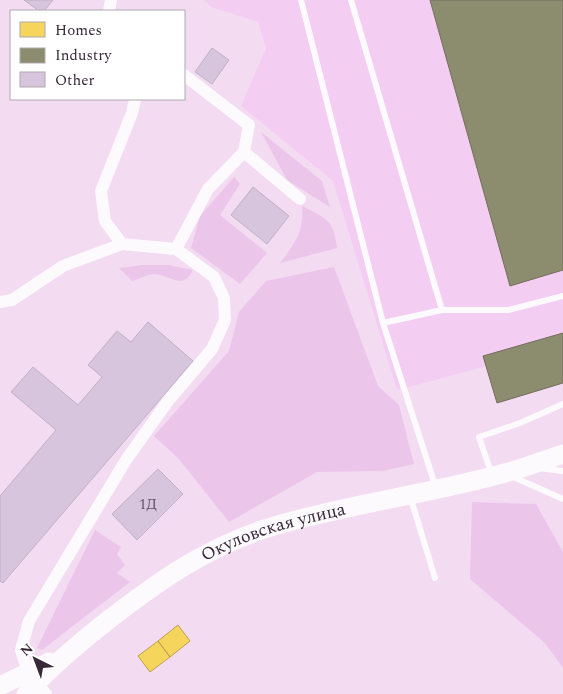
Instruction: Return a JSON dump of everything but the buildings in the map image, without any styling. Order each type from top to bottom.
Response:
[{"type":"main road","name":"Окуловская улица","points":[[0,686],[34,686],[66,654],[180,567],[229,543],[272,527],[499,474],[563,454]]},
{"type":"street","points":[[176,249],[208,189],[244,152],[249,125],[185,76]]},
{"type":"street","points":[[122,244],[105,221],[100,191],[132,113],[135,100]]},
{"type":"street","points":[[244,152],[300,199]]},
{"type":"street","points":[[0,302],[12,300],[63,266],[122,244],[176,249],[214,277],[224,298],[225,320],[212,349],[168,401],[126,460],[28,622],[21,650],[34,686]]},
{"type":"lane","points":[[301,0],[384,323],[437,489]]},
{"type":"lane","points":[[351,0],[442,310]]},
{"type":"lane","points":[[384,323],[442,310],[508,310],[563,296]]},
{"type":"lane","points":[[563,404],[520,423],[478,437],[499,474],[563,499]]},
{"type":"lane","points":[[525,466],[563,472]]},
{"type":"lane","points":[[410,494],[435,578]]},
{"type":"shaded area","points":[[204,0],[563,0],[563,346],[397,390],[333,181],[241,106],[266,48],[258,22],[211,7]]},
{"type":"shaded area","points":[[261,132],[322,181],[330,207],[287,180]]},
{"type":"shaded area","points":[[234,177],[240,184],[220,215],[267,253],[240,284],[191,248],[200,216]]},
{"type":"shaded area","points":[[302,206],[327,221],[334,231],[337,248],[280,263],[290,250],[300,230]]},
{"type":"shaded area","points":[[143,265],[168,265],[193,270],[185,280],[181,281],[155,274],[132,281],[119,268]]},
{"type":"shaded area","points":[[334,267],[378,386],[399,405],[414,464],[383,471],[317,472],[229,522],[178,458],[154,436],[229,351],[239,312],[266,281]]},
{"type":"shaded area","points":[[472,502],[536,504],[563,552],[563,668],[545,643],[470,579]]},
{"type":"shaded area","points":[[95,530],[121,547],[117,554],[125,565],[117,573],[130,582],[42,650],[37,648]]}]
